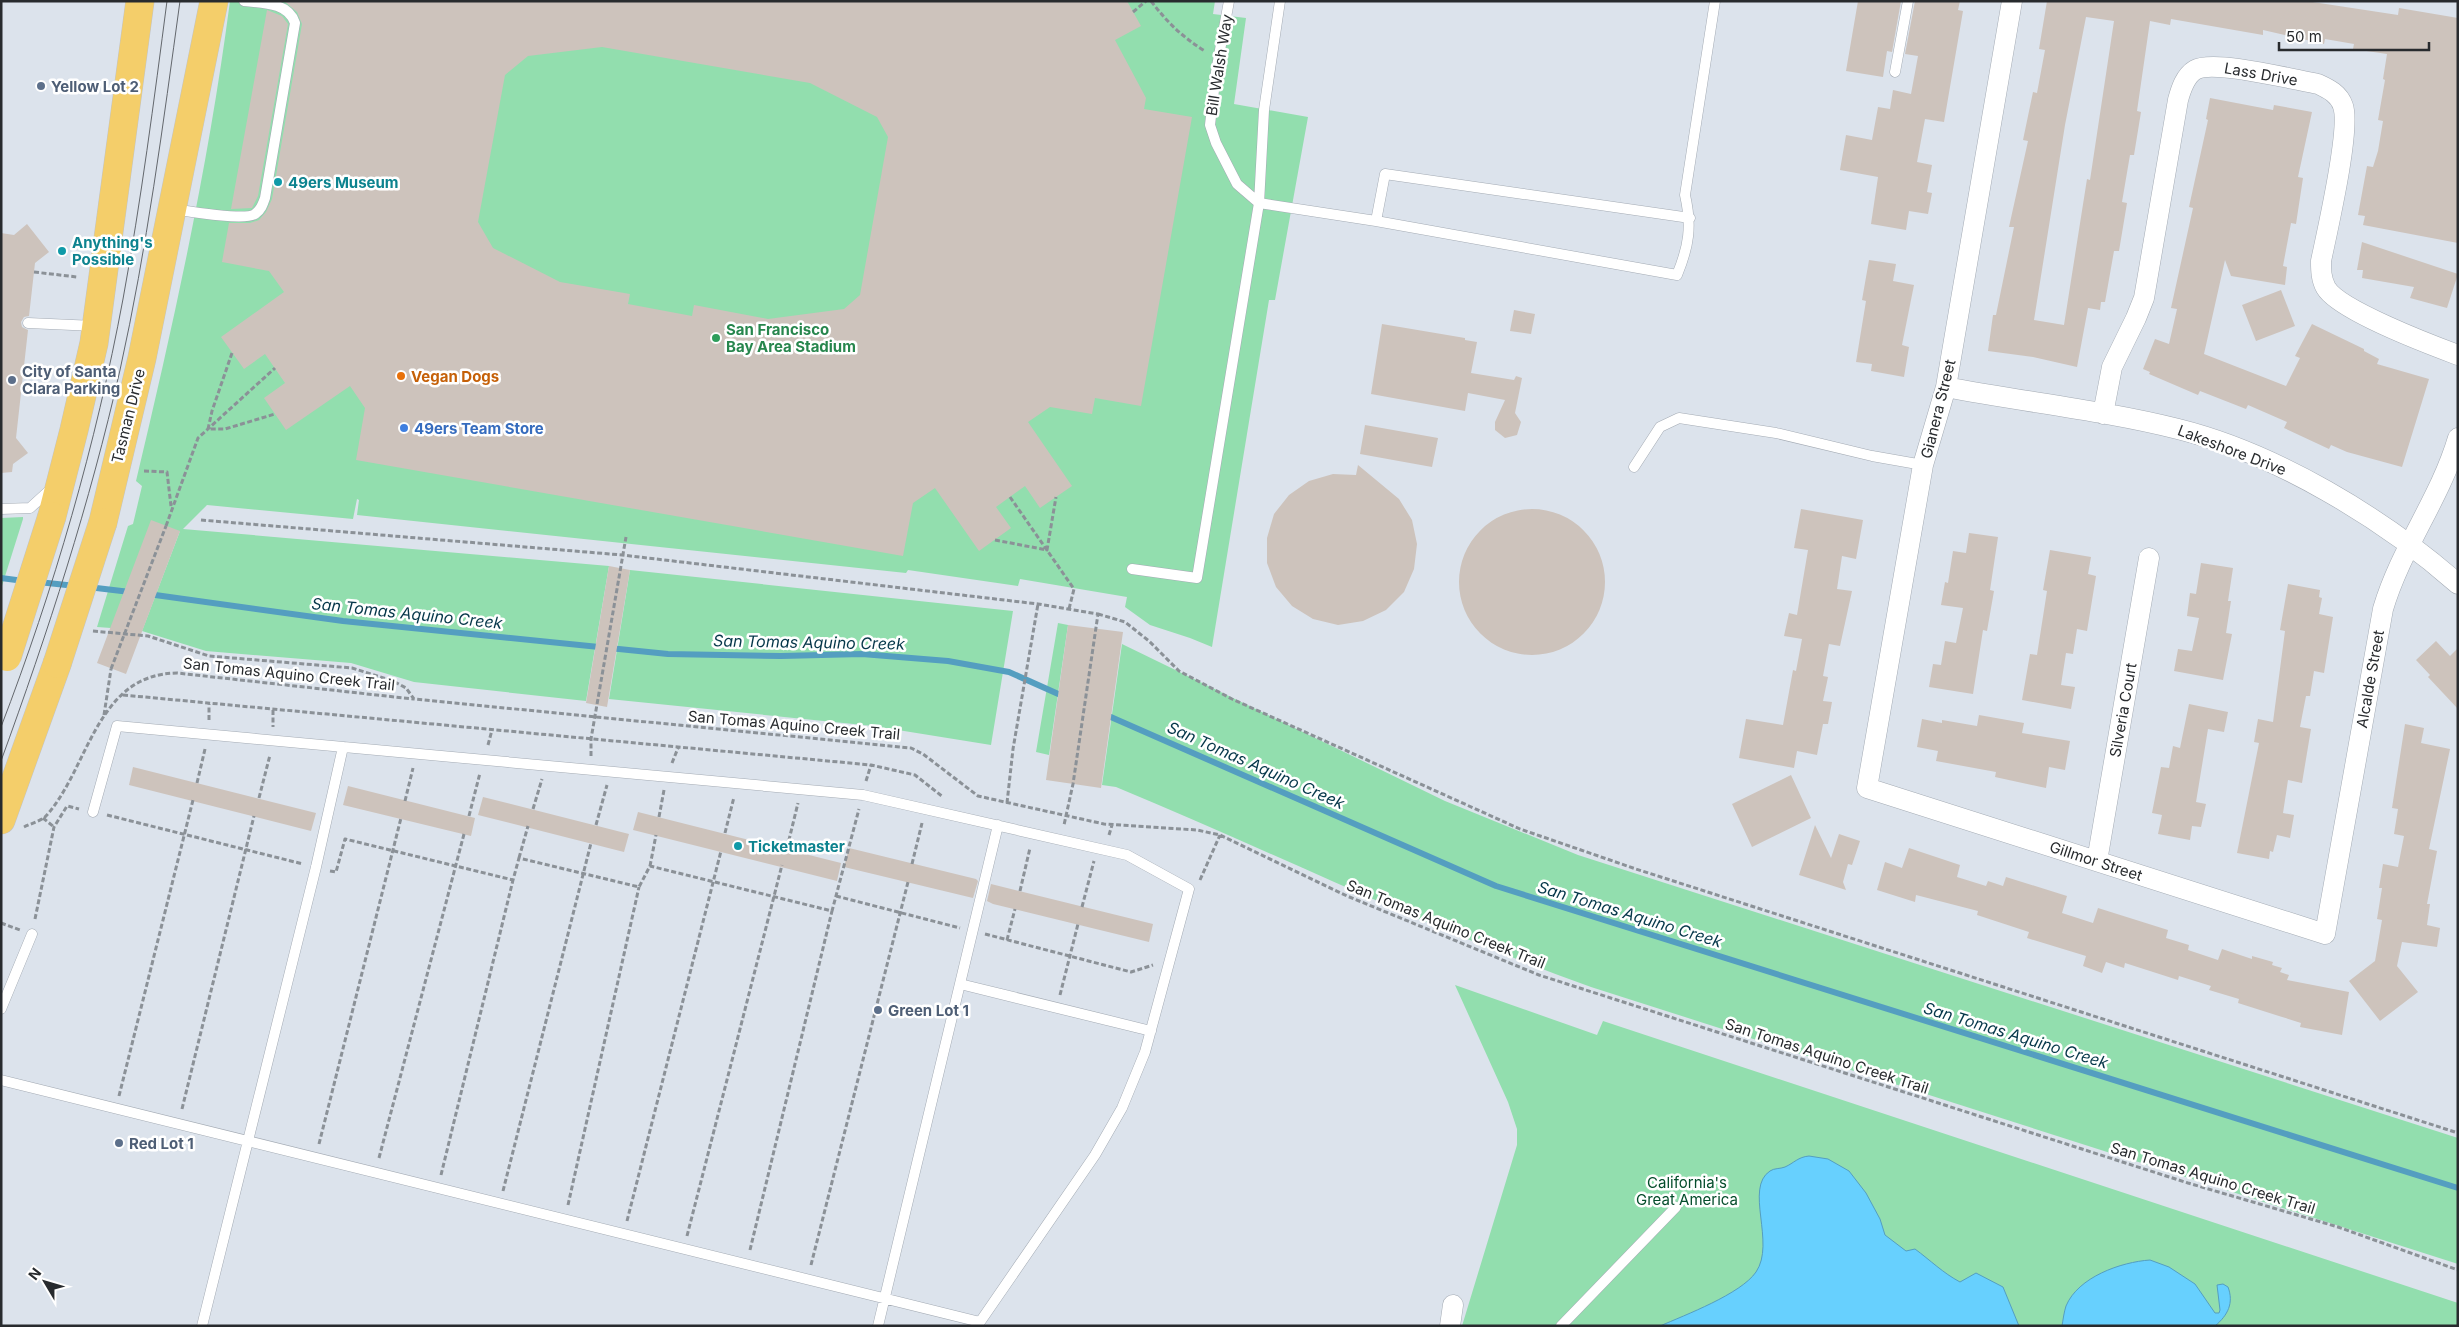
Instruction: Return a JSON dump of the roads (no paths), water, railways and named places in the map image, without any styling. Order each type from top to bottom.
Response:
[{"type":"main road","points":[[4,665],[52,516],[96,326],[140,1]]},
{"type":"main road","name":"Tasman Drive","points":[[14,823],[57,664],[104,522],[142,358],[214,1]]},
{"type":"street","name":"Gianera Street","points":[[1867,788],[1923,465],[1946,387],[2012,1]]},
{"type":"street","name":"Lass Drive","points":[[2103,414],[2112,367],[2144,298],[2180,94],[2188,77],[2195,70],[2204,67],[2226,68],[2318,84],[2330,89],[2339,97],[2344,106],[2345,131],[2321,262],[2321,276],[2326,288],[2342,304],[2458,355]]},
{"type":"street","name":"Lakeshore Drive","points":[[1946,387],[2180,429],[2259,458],[2332,494],[2408,544],[2458,584]]},
{"type":"street","name":"Alcalde Street","points":[[2325,934],[2383,609],[2393,578],[2408,544],[2441,484],[2458,438]]},
{"type":"street","name":"Silveria Court","points":[[2097,861],[2149,558]]},
{"type":"street","name":"Gillmor Street","points":[[1867,788],[2325,934]]},
{"type":"street","points":[[1450,1326],[1454,1305]]},
{"type":"lane","points":[[172,209],[243,218],[254,215],[261,208],[265,198],[294,23],[292,16],[280,7],[244,1]]},
{"type":"lane","name":"Bill Walsh Way","points":[[1229,1],[1210,125],[1216,143],[1237,184],[1259,203]]},
{"type":"lane","points":[[1132,569],[1197,578],[1259,203],[1264,110],[1280,1]]},
{"type":"lane","points":[[1259,203],[1376,221],[1677,275],[1686,254],[1690,218],[1685,195],[1715,1]]},
{"type":"lane","points":[[1895,72],[1908,1]]},
{"type":"lane","points":[[1376,221],[1385,174],[1690,218]]},
{"type":"lane","points":[[28,323],[96,326]]},
{"type":"lane","points":[[1634,467],[1660,427],[1679,418],[1776,433],[1872,456],[1923,465]]},
{"type":"lane","points":[[1,509],[30,508],[62,478]]},
{"type":"lane","points":[[1,1080],[980,1322],[1110,1132],[1135,1081],[1151,1031],[1189,889],[1127,855],[863,795],[117,726],[93,812]]},
{"type":"lane","points":[[202,1326],[316,867],[343,746]]},
{"type":"lane","points":[[878,1326],[998,825]]},
{"type":"lane","points":[[1,1009],[32,934]]},
{"type":"lane","points":[[960,984],[1151,1031]]},
{"type":"lane","points":[[1561,1326],[1676,1207]]},
{"type":"water","points":[[1809,1156],[1828,1159],[1849,1171],[1866,1193],[1880,1219],[1885,1235],[1906,1251],[1915,1249],[1942,1271],[1960,1282],[1976,1273],[2003,1287],[2019,1326],[1660,1326],[1726,1296],[1749,1280],[1756,1272],[1761,1260],[1763,1246],[1759,1203],[1763,1179],[1772,1170],[1785,1167]]},
{"type":"water","points":[[2150,1260],[2169,1267],[2195,1284],[2215,1313],[2219,1313],[2220,1310],[2217,1285],[2223,1284],[2228,1287],[2230,1303],[2223,1318],[2215,1326],[2062,1326],[2066,1306],[2080,1287],[2090,1279],[2126,1264]]},
{"type":"waterway","name":"San Tomas Aquino Creek","points":[[1,578],[24,581]]},
{"type":"waterway","name":"San Tomas Aquino Creek","points":[[38,582],[76,586]]},
{"type":"waterway","name":"San Tomas Aquino Creek","points":[[88,587],[130,592]]},
{"type":"waterway","name":"San Tomas Aquino Creek","points":[[148,594],[343,621],[668,654],[781,656],[862,654],[948,661],[1009,672],[1065,697]]},
{"type":"waterway","name":"San Tomas Aquino Creek","points":[[1104,714],[1496,886],[2458,1188]]},
{"type":"tram line","points":[[1,727],[56,569],[87,462],[100,408],[123,299],[136,225],[167,1]]},
{"type":"tram line","points":[[1,761],[35,664],[82,518],[120,370],[130,324],[161,140],[180,1]]},
{"type":"place","name":"Yellow Lot 2","points":[[41,86]]},
{"type":"place","name":"49ers Museum","points":[[278,182]]},
{"type":"place","name":"Anything's Possible","points":[[62,251]]},
{"type":"place","name":"San Francisco Bay Area Stadium","points":[[716,338]]},
{"type":"place","name":"Vegan Dogs","points":[[401,376]]},
{"type":"place","name":"City of Santa Clara Parking","points":[[12,380]]},
{"type":"place","name":"49ers Team Store","points":[[404,428]]},
{"type":"place","name":"Ticketmaster","points":[[738,846]]},
{"type":"place","name":"Green Lot 1","points":[[878,1010]]},
{"type":"place","name":"Red Lot 1","points":[[119,1143]]},
{"type":"park label","name":"California's Great America","points":[[1687,1190]]}]
